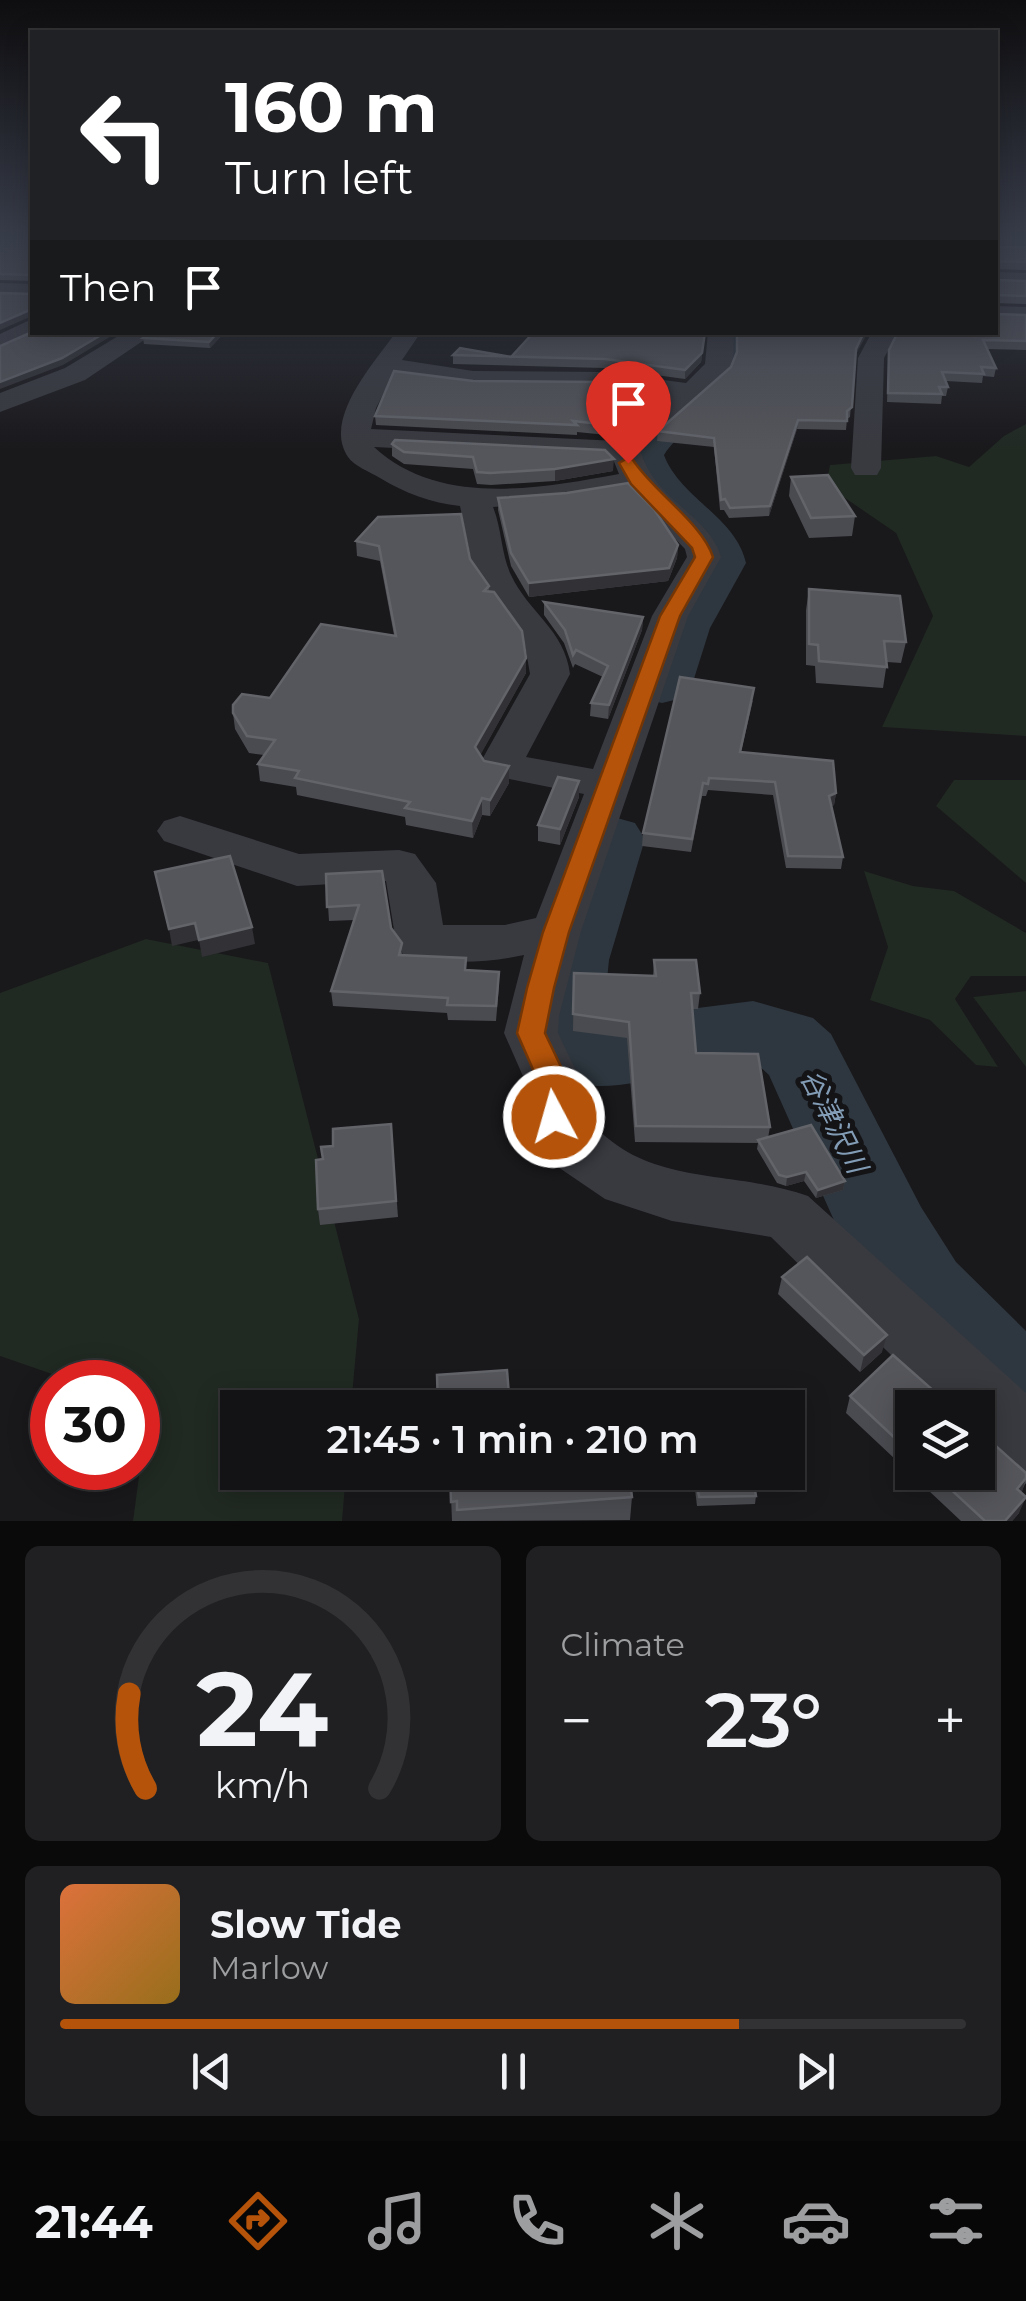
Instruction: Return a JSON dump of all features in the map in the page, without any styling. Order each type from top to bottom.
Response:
[{"type":"street","points":[[998,313],[1026,314]]},
{"type":"street","points":[[0,344],[30,328]]},
{"type":"street","points":[[407,335],[385,366],[356,421],[361,454],[437,493],[471,497],[601,489],[632,466],[647,426],[692,392],[718,366],[721,335]]},
{"type":"street","points":[[866,468],[871,358],[883,335]]},
{"type":"street","points":[[0,404],[75,374],[134,339]]},
{"type":"street","points":[[0,424],[107,372],[130,353],[134,339]]},
{"type":"street","points":[[385,366],[473,380],[604,380],[692,392]]},
{"type":"street","points":[[356,437],[632,466],[701,546],[704,557],[670,616],[556,932],[531,1033],[557,1090],[554,1117],[578,1150],[626,1182],[672,1196],[788,1214],[1008,1422],[1026,1450]]},
{"type":"street","points":[[471,497],[478,506],[492,574],[538,634],[550,660],[550,674],[500,766],[610,785]]},
{"type":"street","points":[[180,831],[297,870],[398,865],[412,883],[422,942],[505,942],[556,932]]},
{"type":"shaded area","points":[[1026,424],[1026,736],[882,727],[933,616],[896,533],[826,485],[830,465],[936,456],[969,467],[1004,436]]},
{"type":"shaded area","points":[[954,780],[1026,780],[1026,883],[936,806]]},
{"type":"shaded area","points":[[864,871],[913,886],[954,891],[1026,933],[1026,976],[971,976],[955,999],[998,1067],[976,1065],[930,1020],[870,1000],[888,947]]},
{"type":"shaded area","points":[[146,939],[268,963],[359,1319],[353,1390],[220,1390],[220,1490],[345,1490],[342,1521],[133,1521],[137,1490],[160,1490],[160,1360],[30,1360],[30,1366],[0,1356],[0,993]]},
{"type":"shaded area","points":[[1026,991],[1026,1067],[973,997]]},
{"type":"building","points":[[0,310],[30,310],[0,323]]},
{"type":"building","points":[[998,314],[1026,315],[1026,341],[983,340],[996,368],[981,367],[984,374],[942,372],[948,387],[939,387],[942,394],[888,393],[889,350],[896,335],[998,335]]},
{"type":"building","points":[[30,333],[101,335],[62,358],[0,382],[0,346]]},
{"type":"building","points":[[147,335],[215,335],[209,342],[143,338]]},
{"type":"building","points":[[531,335],[705,335],[702,353],[685,370],[605,359],[511,357]]},
{"type":"building","points":[[737,335],[863,335],[856,349],[852,407],[847,411],[847,421],[798,420],[770,506],[730,508],[725,499],[721,500],[714,438],[658,431],[731,367],[737,352]]},
{"type":"building","points":[[460,348],[508,356],[453,355]]},
{"type":"building","points":[[394,371],[473,381],[604,382],[659,390],[635,407],[618,426],[573,421],[577,425],[375,416]]},
{"type":"building","points":[[395,440],[605,450],[614,459],[555,469],[477,472],[473,457],[404,452],[392,444]]},
{"type":"building","points":[[828,475],[855,516],[811,518],[791,477]]},
{"type":"building","points":[[628,483],[654,509],[678,545],[669,568],[529,583],[511,553],[498,498]]},
{"type":"building","points":[[461,514],[470,559],[489,586],[484,591],[494,592],[522,631],[526,658],[475,747],[484,761],[509,766],[490,800],[482,798],[472,821],[405,808],[410,802],[295,778],[299,771],[258,764],[275,740],[247,736],[233,713],[233,705],[242,694],[270,698],[321,624],[396,636],[379,546],[356,541],[378,517]]},
{"type":"building","points":[[809,589],[900,596],[906,642],[884,641],[887,667],[819,661],[818,645],[809,644]]},
{"type":"building","points":[[544,602],[643,617],[609,705],[591,703],[608,666],[576,650],[573,655],[565,630]]},
{"type":"building","points":[[680,677],[754,688],[740,752],[833,761],[836,793],[829,796],[843,857],[788,856],[775,782],[709,778],[708,784],[703,783],[692,839],[643,833]]},
{"type":"building","points":[[558,777],[579,781],[560,829],[538,825]]},
{"type":"building","points":[[230,856],[252,927],[199,940],[195,923],[169,929],[155,872]]},
{"type":"building","points":[[382,871],[391,928],[402,943],[399,955],[466,958],[465,970],[499,972],[496,1006],[447,1005],[448,998],[331,991],[359,905],[327,907],[326,874]]},
{"type":"building","points":[[654,960],[696,960],[700,993],[691,993],[696,1053],[758,1054],[770,1127],[636,1126],[629,1022],[573,1014],[574,973],[656,976]]},
{"type":"building","points":[[391,1124],[396,1201],[318,1209],[316,1160],[323,1159],[321,1147],[333,1146],[333,1129]]},
{"type":"building","points":[[811,1125],[845,1181],[818,1190],[806,1172],[779,1175],[758,1140]]},
{"type":"building","points":[[807,1257],[887,1335],[864,1355],[782,1277]]},
{"type":"building","points":[[893,1355],[933,1390],[895,1390],[895,1438],[850,1396]]},
{"type":"building","points":[[507,1370],[509,1390],[437,1390],[437,1375]]},
{"type":"building","points":[[995,1445],[1026,1473],[1017,1489],[1026,1497],[1005,1521],[985,1521],[951,1490],[995,1490]]},
{"type":"building","points":[[451,1490],[631,1490],[632,1497],[457,1510],[457,1501],[451,1502]]},
{"type":"building","points":[[698,1490],[755,1490],[756,1496],[699,1497]]},
{"type":"waterway","name":"谷津沢川","points":[[662,685],[681,628],[719,563],[709,539],[650,481],[641,455],[661,430],[726,378],[735,357],[736,335]]},
{"type":"waterway","name":"谷津沢川","points":[[610,839],[565,985],[563,1024],[571,1040],[596,1055],[753,1032],[784,1040],[802,1056],[888,1236],[922,1293],[1026,1402]]},
{"type":"route","points":[[554,1117],[557,1090],[531,1033],[540,988],[556,932],[670,616],[700,570],[704,557],[701,546],[637,480],[628,463]]}]
